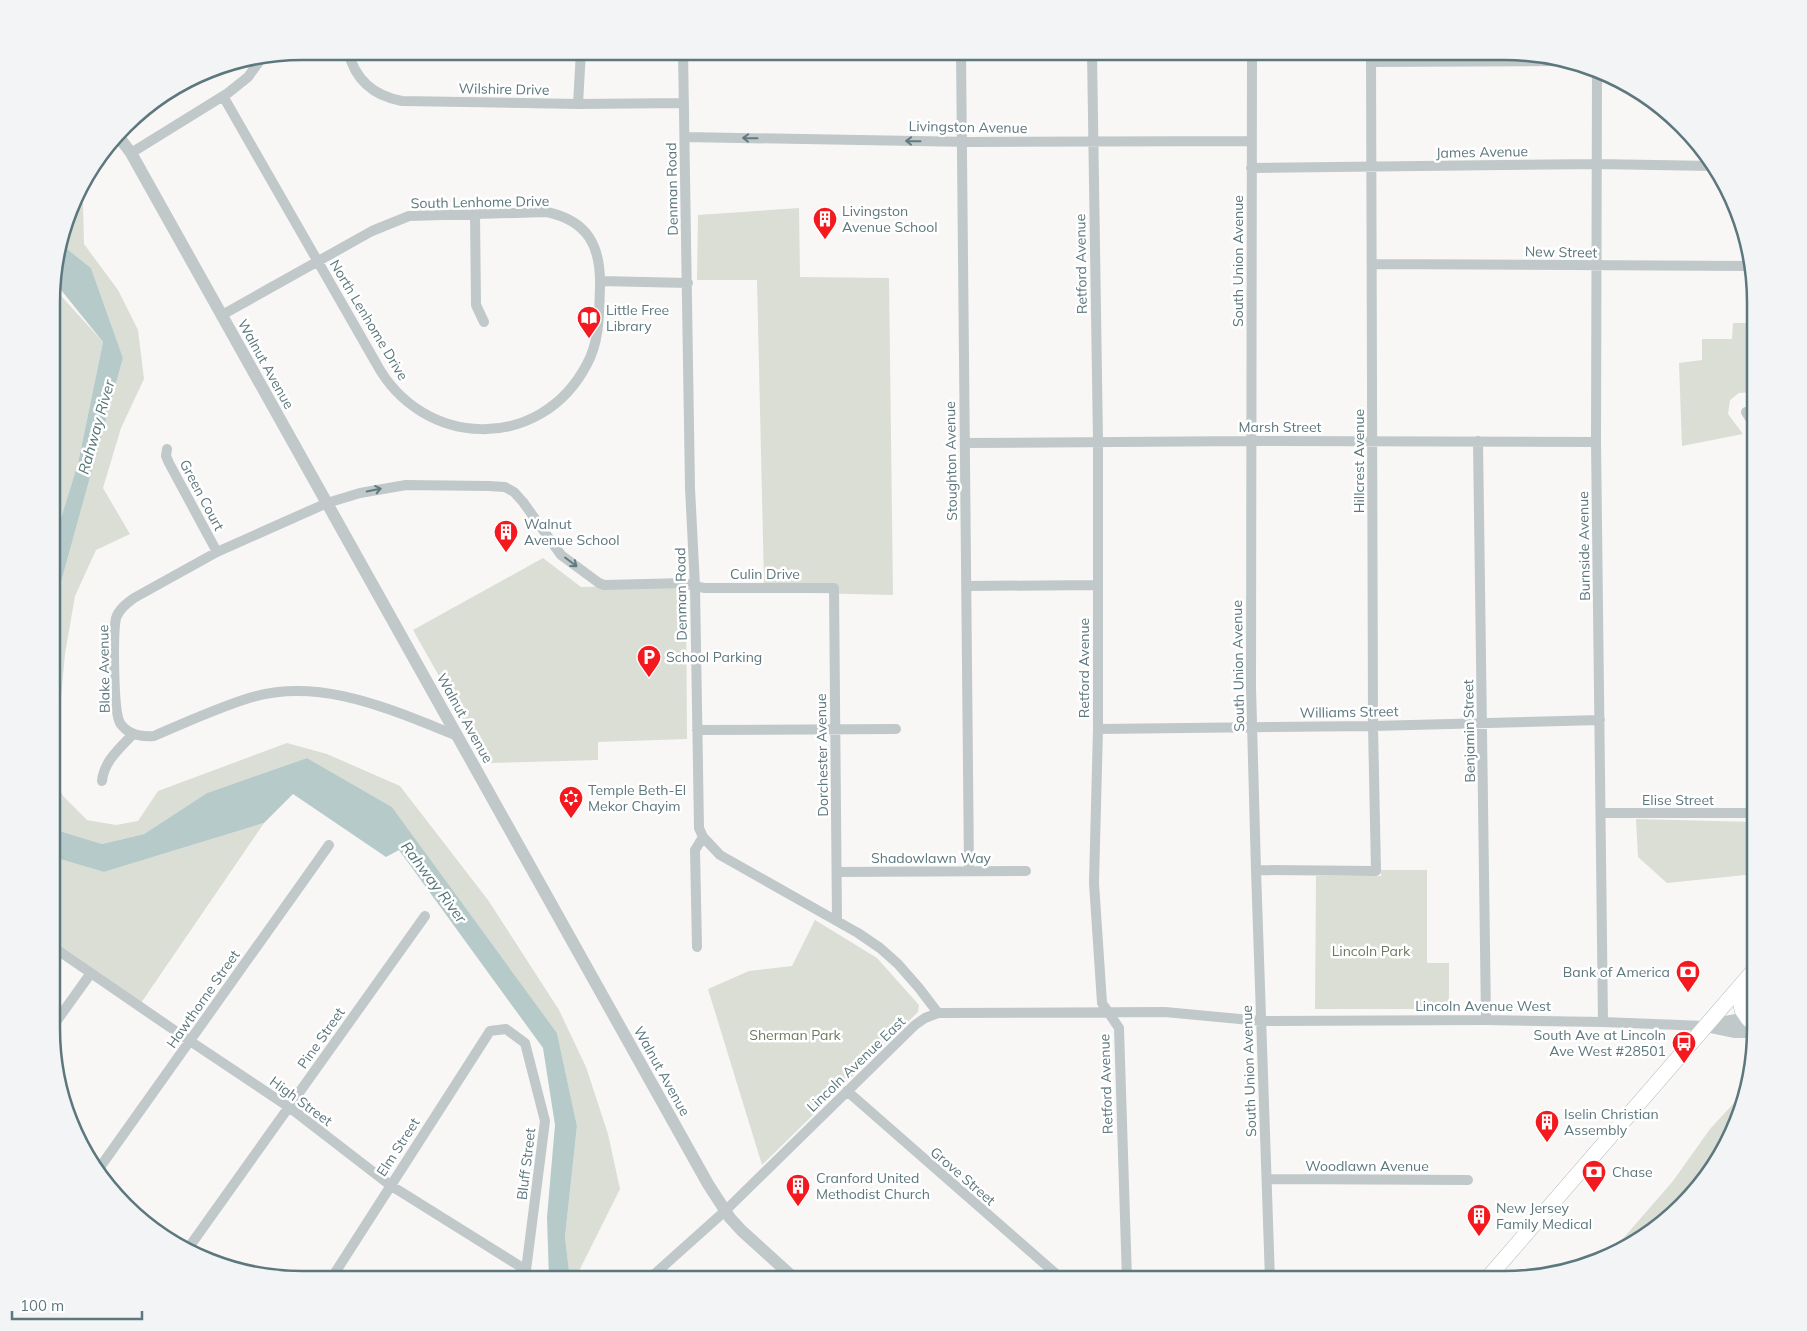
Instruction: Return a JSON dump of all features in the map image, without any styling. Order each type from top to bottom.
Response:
[{"type":"main road","points":[[1494,1271],[1747,978]]},
{"type":"main road","points":[[1738,989],[1742,1010],[1747,1016]]},
{"type":"street","name":"Wilshire Drive","points":[[350,60],[359,78],[373,90],[390,99],[402,101],[578,104],[684,103]]},
{"type":"street","points":[[578,104],[580,60]]},
{"type":"street","name":"Denman Road","points":[[683,60],[690,488],[695,586],[699,828],[704,837],[720,855],[837,921],[880,948],[898,964],[938,1013]]},
{"type":"street","name":"Stoughton Avenue","points":[[961,60],[969,871]]},
{"type":"street","name":"Retford Avenue","points":[[1092,60],[1098,442],[1098,729],[1094,883],[1102,1003],[1119,1028],[1127,1271]]},
{"type":"street","name":"South Union Avenue","points":[[1252,60],[1251,441],[1253,726],[1270,1271]]},
{"type":"street","name":"Hillcrest Avenue","points":[[1256,870],[1376,870],[1373,726],[1371,60]]},
{"type":"street","points":[[131,153],[223,96],[240,84],[256,65]]},
{"type":"street","name":"Burnside Avenue","points":[[1597,78],[1596,442],[1603,1022]]},
{"type":"street","name":"North Lenhome Drive","points":[[223,96],[382,374],[396,393],[415,409],[431,418],[448,425],[472,429],[509,426],[532,418],[558,401],[575,384],[588,363],[596,340],[599,319],[600,281]]},
{"type":"street","name":"Walnut Avenue","points":[[126,136],[131,153]]},
{"type":"street","name":"Livingston Avenue","points":[[685,137],[961,141],[1252,142]]},
{"type":"street","name":"Walnut Avenue","points":[[122,141],[131,153],[725,1211],[754,1244],[785,1271]]},
{"type":"street","name":"James Avenue","points":[[1252,168],[1597,164],[1705,166]]},
{"type":"street","name":"South Lenhome Drive","points":[[222,315],[372,231],[409,216],[547,212],[559,214],[571,220],[585,232],[596,248],[600,267],[600,281]]},
{"type":"street","points":[[474,213],[476,306],[484,322]]},
{"type":"street","name":"New Street","points":[[1372,264],[1744,266]]},
{"type":"street","points":[[600,281],[688,283]]},
{"type":"street","name":"Marsh Street","points":[[965,443],[1251,441],[1596,442]]},
{"type":"street","name":"Benjamin Street","points":[[1478,441],[1486,1020]]},
{"type":"street","name":"Green Court","points":[[167,449],[166,456],[169,463],[217,552]]},
{"type":"street","name":"Culin Drive","points":[[327,503],[360,493],[406,485],[505,487],[514,492],[523,502],[561,555],[599,583],[619,585],[686,583],[704,588],[834,588]]},
{"type":"street","name":"Blake Avenue","points":[[133,734],[121,724],[117,715],[114,638],[117,616],[123,606],[217,552],[327,503]]},
{"type":"street","points":[[967,586],[1098,585]]},
{"type":"street","name":"Dorchester Avenue","points":[[834,588],[837,921]]},
{"type":"street","points":[[102,781],[107,763],[133,734],[145,737],[154,736],[247,699],[272,693],[299,691],[329,693],[358,699],[458,736]]},
{"type":"street","name":"Williams Street","points":[[1098,729],[1373,726],[1600,720]]},
{"type":"street","points":[[697,730],[896,729]]},
{"type":"street","name":"Elise Street","points":[[1601,813],[1747,813]]},
{"type":"street","points":[[697,947],[695,850],[704,837]]},
{"type":"street","name":"Hawthorne Street","points":[[102,1164],[329,845]]},
{"type":"street","name":"Shadowlawn Way","points":[[837,872],[1026,871]]},
{"type":"street","name":"Pine Street","points":[[191,1244],[425,916]]},
{"type":"street","name":"High Street","points":[[60,952],[289,1107],[390,1185],[521,1271]]},
{"type":"street","points":[[60,1016],[91,973]]},
{"type":"street","name":"Lincoln Avenue East","points":[[658,1271],[725,1211],[915,1025],[938,1013],[1165,1012],[1261,1021]]},
{"type":"street","name":"Lincoln Avenue West","points":[[1261,1021],[1486,1020],[1705,1026],[1736,1020],[1747,1023]]},
{"type":"street","name":"Bluff Street","points":[[490,1031],[506,1029],[525,1043],[545,1121],[527,1271]]},
{"type":"street","name":"Elm Street","points":[[336,1271],[490,1031]]},
{"type":"street","name":"Grove Street","points":[[847,1091],[1053,1271]]},
{"type":"street","name":"Woodlawn Avenue","points":[[1267,1179],[1468,1180]]},
{"type":"green space","points":[[85,195],[83,202],[84,244],[118,290],[138,330],[144,379],[121,428],[103,488],[130,534],[96,550],[75,596],[65,654],[60,710],[60,586],[123,358],[91,268],[66,248],[73,224]]},
{"type":"green space","points":[[799,208],[800,277],[889,278],[893,595],[686,590],[687,739],[598,742],[598,760],[488,763],[413,630],[543,558],[581,587],[764,583],[757,280],[697,280],[698,215]]},
{"type":"green space","points":[[60,295],[103,342],[78,463],[60,521]]},
{"type":"green space","points":[[1733,323],[1747,323],[1747,392],[1739,393],[1730,400],[1728,414],[1743,434],[1682,446],[1679,363],[1702,360],[1702,339],[1732,339]]},
{"type":"green space","points":[[287,743],[327,754],[400,786],[488,900],[559,1010],[586,1067],[608,1134],[620,1189],[579,1271],[569,1271],[565,1237],[577,1126],[557,1033],[392,807],[307,758],[207,793],[144,834],[102,844],[60,831],[60,790],[63,796],[87,820],[116,825],[138,821],[158,791]]},
{"type":"green space","points":[[1636,819],[1747,822],[1747,875],[1667,883],[1638,857]]},
{"type":"green space","points":[[264,823],[141,1003],[60,948],[60,859],[104,872]]},
{"type":"green space","name":"Lincoln Park","points":[[1381,870],[1427,870],[1427,963],[1449,963],[1449,1009],[1315,1009],[1316,876],[1381,876]]},
{"type":"green space","name":"Sherman Park","points":[[815,920],[877,958],[919,1005],[918,1012],[762,1165],[708,989],[749,971],[792,966]]},
{"type":"green space","points":[[1736,1101],[1729,1121],[1715,1150],[1698,1175],[1664,1211],[1620,1242],[1673,1181],[1710,1129]]},
{"type":"water","name":"Rahway River","points":[[66,248],[91,268],[123,358],[60,586],[60,521],[78,463],[103,342],[61,290]]},
{"type":"water","name":"Rahway River","points":[[307,758],[392,807],[557,1033],[577,1126],[565,1237],[569,1271],[549,1271],[547,1217],[555,1125],[543,1048],[399,850],[386,857],[293,794],[264,823],[104,872],[60,859],[60,831],[102,844],[144,834],[207,793]]},
{"type":"place","name":"Livingston Avenue School","points":[[825,240]]},
{"type":"place","name":"Little Free Library","points":[[589,339]]},
{"type":"place","name":"Walnut Avenue School","points":[[506,553]]},
{"type":"place","name":"School Parking","points":[[649,678]]},
{"type":"place","name":"Temple Beth-El Mekor Chayim","points":[[571,819]]},
{"type":"place","name":"Bank of America","points":[[1688,993]]},
{"type":"place","name":"South Ave at Lincoln Ave West #28501","points":[[1684,1064]]},
{"type":"place","name":"Iselin Christian Assembly","points":[[1547,1143]]},
{"type":"place","name":"Chase","points":[[1594,1193]]},
{"type":"place","name":"Cranford United Methodist Church","points":[[798,1207]]},
{"type":"place","name":"New Jersey Family Medical","points":[[1479,1237]]}]
